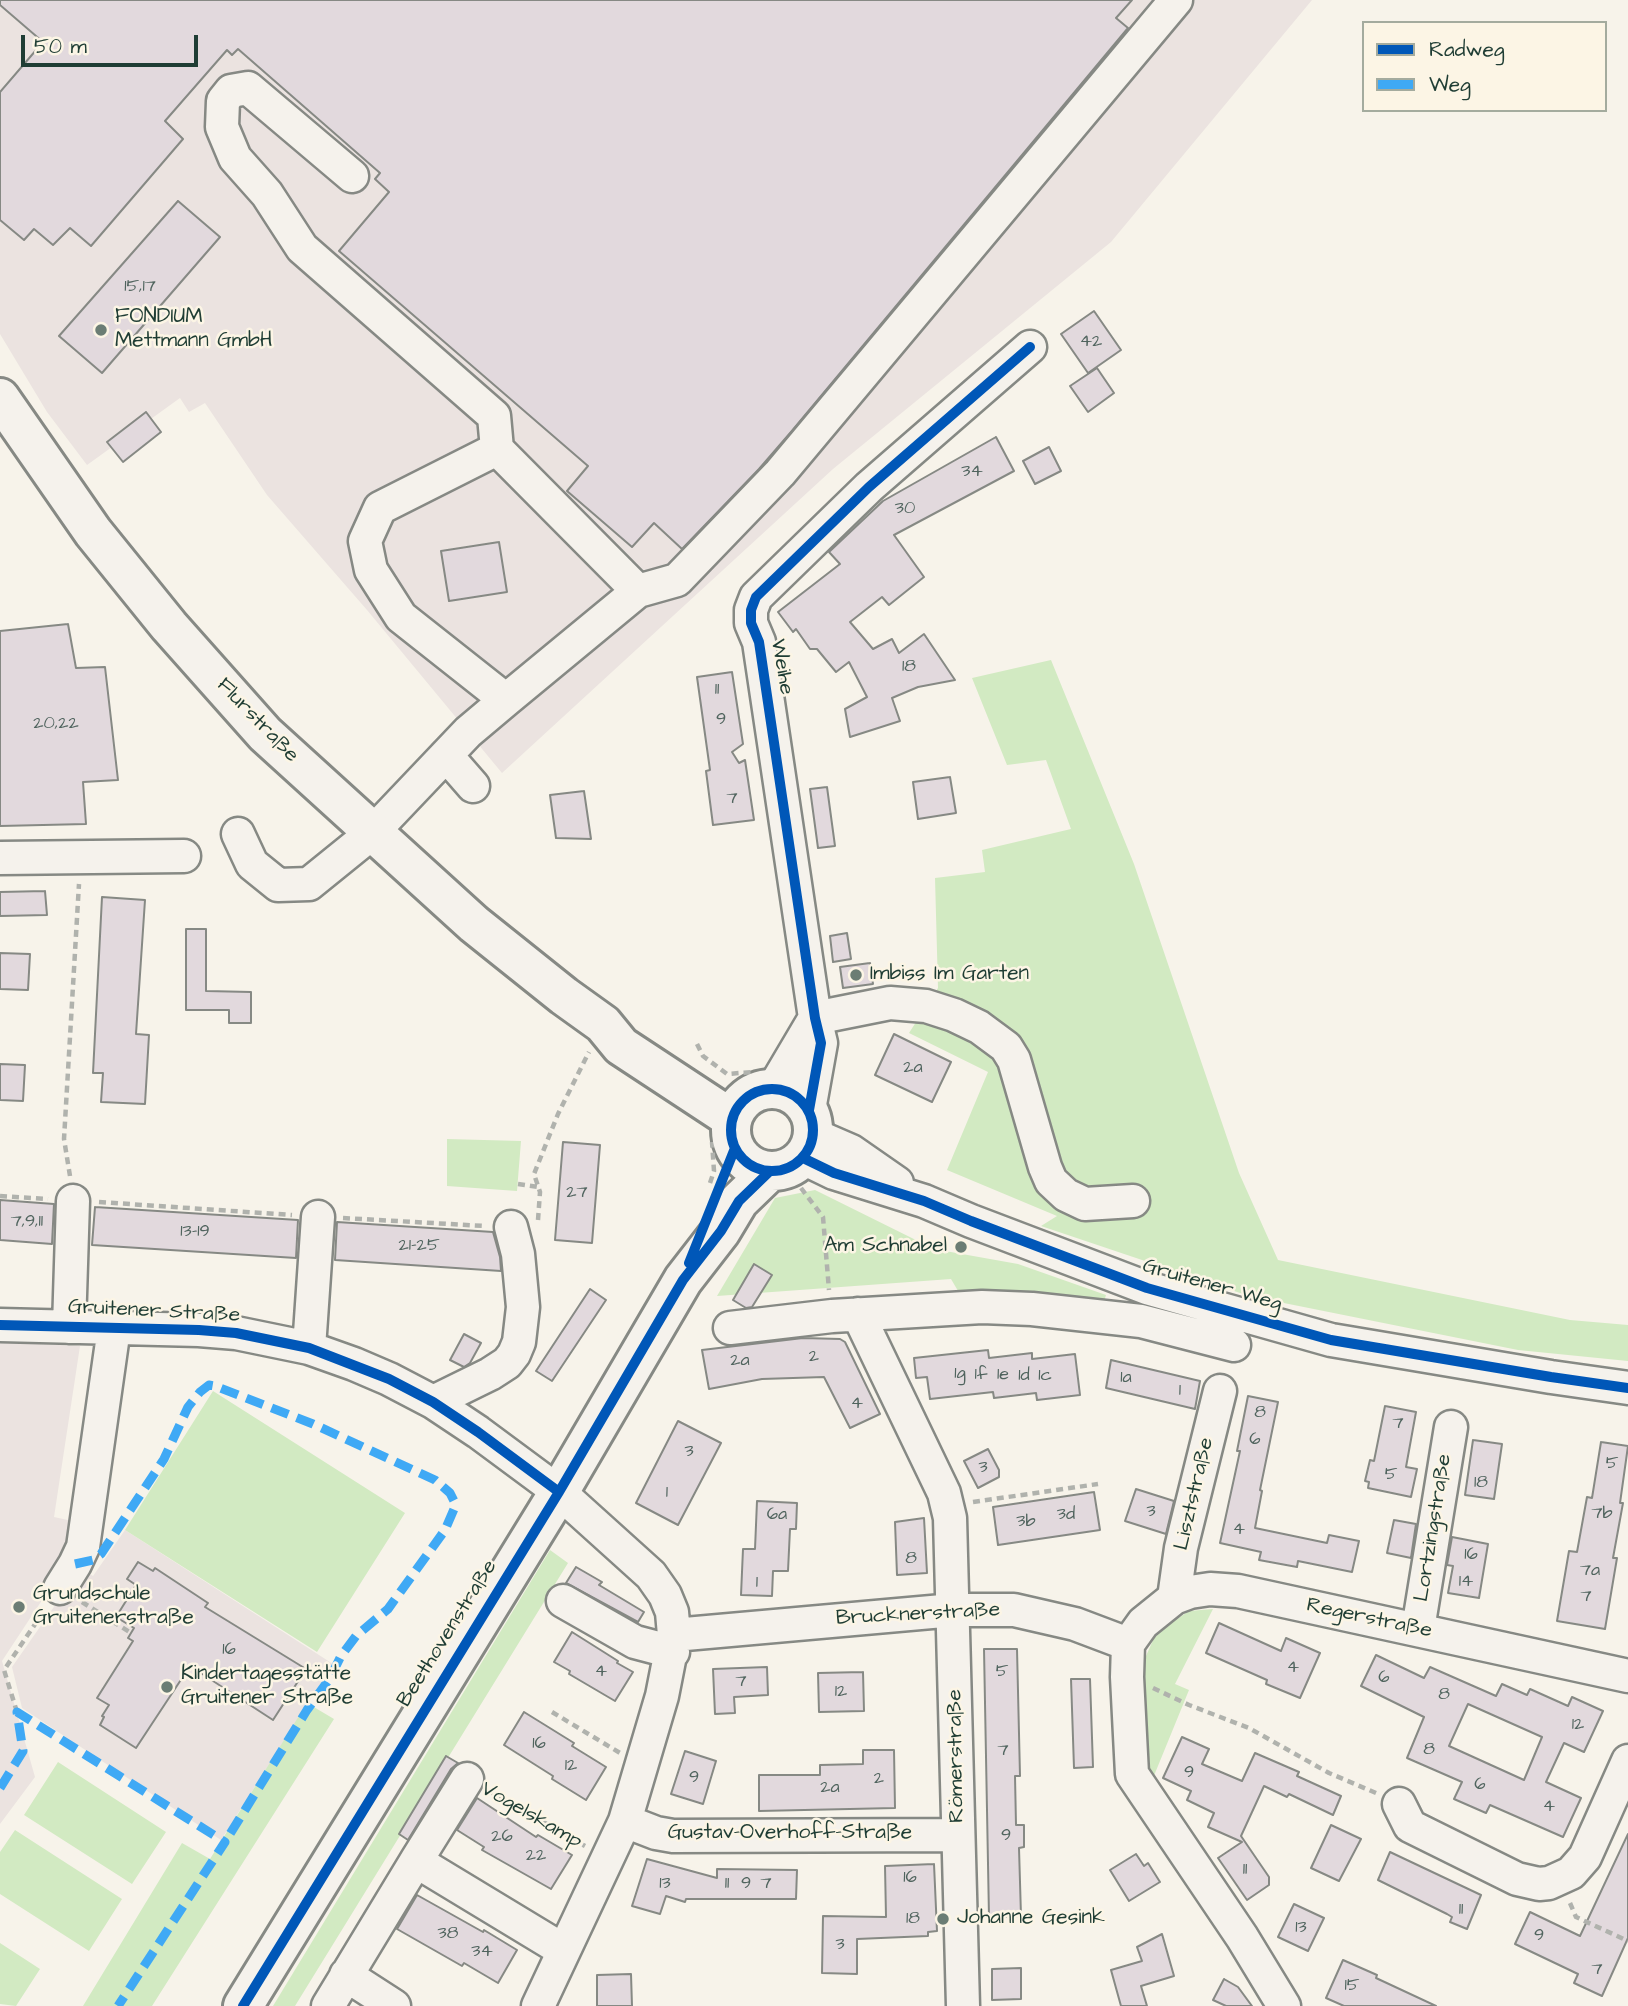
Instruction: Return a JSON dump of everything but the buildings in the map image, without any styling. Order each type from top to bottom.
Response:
[{"type":"main road","name":"Flurstraße","points":[[0,398],[93,533],[169,626],[265,734],[474,924],[603,1024]]},
{"type":"main road","points":[[603,1024],[645,1034],[712,1077],[748,1113],[749,1164],[799,1152],[794,1095],[748,1113]]},
{"type":"main road","name":"Beethovenstraße","points":[[684,1280],[748,1113]]},
{"type":"main road","name":"Beethovenstraße","points":[[243,2006],[559,1492],[684,1280],[721,1231],[739,1200],[799,1152]]},
{"type":"street","points":[[238,834],[252,864],[279,892],[332,875],[468,732],[638,591],[677,580],[780,473],[1176,0]]},
{"type":"street","points":[[352,176],[248,89],[231,91],[223,101],[222,127],[235,159],[267,194],[302,248],[494,416],[497,449],[638,591]]},
{"type":"street","name":"Weihe","points":[[799,1152],[821,1043],[779,851],[759,642],[751,622],[751,610],[756,597],[869,486],[1030,347]]},
{"type":"street","points":[[497,449],[380,508],[365,541],[370,570],[401,617],[506,700]]},
{"type":"street","points":[[446,755],[472,786]]},
{"type":"street","points":[[0,858],[184,856]]},
{"type":"street","points":[[748,1113],[815,1018],[890,1003],[926,1006],[954,1015],[987,1032],[1006,1046],[1014,1060],[1051,1181],[1066,1195],[1085,1204],[1133,1201]]},
{"type":"street","name":"Gruitener Weg","points":[[799,1152],[834,1173],[924,1201],[1147,1288],[1331,1340],[1628,1388]]},
{"type":"street","name":"Gruitener Straße","points":[[69,1327],[74,1201]]},
{"type":"street","points":[[309,1348],[318,1217]]},
{"type":"street","points":[[433,1402],[490,1374],[507,1363],[514,1354],[519,1342],[523,1307],[520,1265],[511,1227]]},
{"type":"street","points":[[730,1328],[845,1315],[982,1307],[1032,1309],[1141,1321],[1234,1345]]},
{"type":"street","name":"Römerstraße","points":[[845,1315],[948,1505],[954,1609],[963,2006]]},
{"type":"street","name":"Gruitener Straße","points":[[0,1325],[199,1330],[309,1348],[389,1379],[433,1402],[559,1492]]},
{"type":"street","points":[[60,1588],[83,1547],[114,1328]]},
{"type":"street","name":"Lisztstraße","points":[[1174,1598],[1181,1548],[1220,1391]]},
{"type":"street","name":"Lortzingstraße","points":[[1418,1629],[1451,1427]]},
{"type":"street","name":"Vogelskamp","points":[[538,2006],[625,1821],[673,1643],[671,1612],[665,1595],[651,1575],[559,1492]]},
{"type":"street","name":"Regerstraße","points":[[1128,1644],[1143,1623],[1174,1598],[1210,1589],[1238,1591],[1628,1676]]},
{"type":"street","points":[[563,1601],[635,1642],[673,1643]]},
{"type":"street","name":"Brucknerstraße","points":[[673,1643],[954,1609],[1014,1610],[1041,1615],[1128,1644]]},
{"type":"street","points":[[1128,1644],[1132,1774],[1242,1937],[1284,2006]]},
{"type":"street","points":[[1399,1804],[1410,1826],[1490,1866],[1539,1884],[1561,1879],[1571,1873],[1585,1857],[1628,1761]]},
{"type":"street","name":"Vogelskamp","points":[[328,2006],[467,1779]]},
{"type":"street","name":"Gustav-Overhoff-Straße","points":[[625,1821],[656,1833],[673,1836],[958,1835]]},
{"type":"street","points":[[416,1861],[564,1950]]},
{"type":"street","points":[[346,1975],[394,2006]]},
{"type":"path","points":[[74,1201],[64,1139],[81,857]]},
{"type":"path","points":[[0,1196],[511,1227],[512,1219],[538,1221],[538,1187],[534,1174],[603,1024]]},
{"type":"path","points":[[697,1044],[703,1056],[717,1068]]},
{"type":"path","points":[[799,1152],[816,1210],[823,1217],[845,1315]]},
{"type":"path","points":[[518,1185],[538,1187]]},
{"type":"path","points":[[948,1505],[1098,1484]]},
{"type":"path","points":[[17,1712],[2,1669],[60,1588],[131,1633]]},
{"type":"path","points":[[1152,1688],[1249,1728],[1329,1773],[1399,1804]]},
{"type":"path","points":[[552,1712],[642,1766]]},
{"type":"path","points":[[1561,1879],[1576,1917],[1628,1941]]},
{"type":"shaded area","points":[[0,0],[1312,0],[1111,242],[833,469],[502,773],[367,610],[267,495],[205,403],[189,412],[180,398],[87,465],[47,412],[0,334]]},
{"type":"shaded area","name":"Grundschule Gruitenerstraße","points":[[0,1342],[80,1346],[54,1517],[86,1524],[73,1553],[2,1661],[35,1777],[0,1824]]},
{"type":"shaded area","name":"Kindertagesstätte Gruitener Straße","points":[[125,1530],[333,1664],[221,1840],[22,1708],[12,1667],[81,1568],[93,1576]]},
{"type":"green space","points":[[1051,660],[1134,864],[1239,1173],[1278,1260],[1570,1320],[1628,1325],[1628,1361],[1518,1350],[1249,1296],[1041,1226],[1057,1216],[947,1170],[988,1072],[909,1033],[938,988],[935,878],[985,872],[982,850],[1071,829],[1046,760],[1007,765],[972,678]]},
{"type":"green space","points":[[447,1139],[521,1141],[517,1191],[447,1186]]},
{"type":"green space","points":[[815,1190],[934,1249],[1018,1264],[1106,1295],[1103,1305],[961,1296],[951,1279],[717,1296],[775,1198]]},
{"type":"green space","points":[[213,1391],[405,1513],[317,1652],[125,1530]]},
{"type":"green space","points":[[550,1550],[568,1563],[295,2006],[273,2006]]},
{"type":"green space","points":[[1213,1609],[1175,1684],[1189,1690],[1151,1783],[1146,1768],[1142,1678],[1146,1656],[1154,1638],[1171,1623],[1189,1611]]},
{"type":"green space","points":[[307,1703],[334,1719],[152,2006],[83,2006],[182,1843],[210,1859]]},
{"type":"green space","points":[[58,1762],[166,1832],[132,1884],[24,1815]]},
{"type":"green space","points":[[15,1830],[122,1899],[89,1951],[0,1894],[0,1852]]},
{"type":"green space","points":[[0,1943],[40,1969],[16,2006],[0,2004]]},
{"type":"marked path","points":[[75,1564],[93,1560],[101,1554],[164,1459],[188,1407],[209,1385],[313,1424],[435,1480],[450,1493],[454,1509],[445,1530],[388,1609],[356,1636],[341,1656],[330,1678],[307,1710],[225,1842]]},
{"type":"marked path","points":[[0,1788],[23,1751],[17,1712],[225,1842],[118,2006]]},
{"type":"cycle path","points":[[809,1110],[821,1043],[815,1018],[759,642],[751,623],[751,610],[756,597],[869,487],[1030,347]]},
{"type":"cycle path","points":[[772,1089],[788,1092],[801,1101],[810,1114],[813,1130],[810,1146],[801,1159],[788,1168],[772,1171],[756,1168],[743,1159],[734,1146],[731,1130],[734,1114],[743,1101],[756,1092],[772,1089]]},
{"type":"cycle path","points":[[689,1263],[735,1148]]},
{"type":"cycle path","points":[[803,1158],[834,1173],[924,1201],[1147,1288],[1331,1340],[1628,1388]]},
{"type":"cycle path","points":[[243,2006],[559,1492],[683,1280],[721,1231],[739,1201],[769,1172]]},
{"type":"cycle path","points":[[0,1325],[199,1330],[236,1333],[309,1348],[389,1379],[433,1402],[559,1492]]},
{"type":"place","name":"FONDIUM Mettmann GmbH","points":[[101,330]]},
{"type":"place","name":"Imbiss Im Garten","points":[[856,975]]},
{"type":"place","name":"Am Schnabel","points":[[961,1247]]},
{"type":"place","name":"Grundschule Gruitenerstraße","points":[[19,1607]]},
{"type":"place","name":"Kindertagesstätte Gruitener Straße","points":[[167,1687]]},
{"type":"place","name":"Johanne Gesink","points":[[943,1919]]}]
